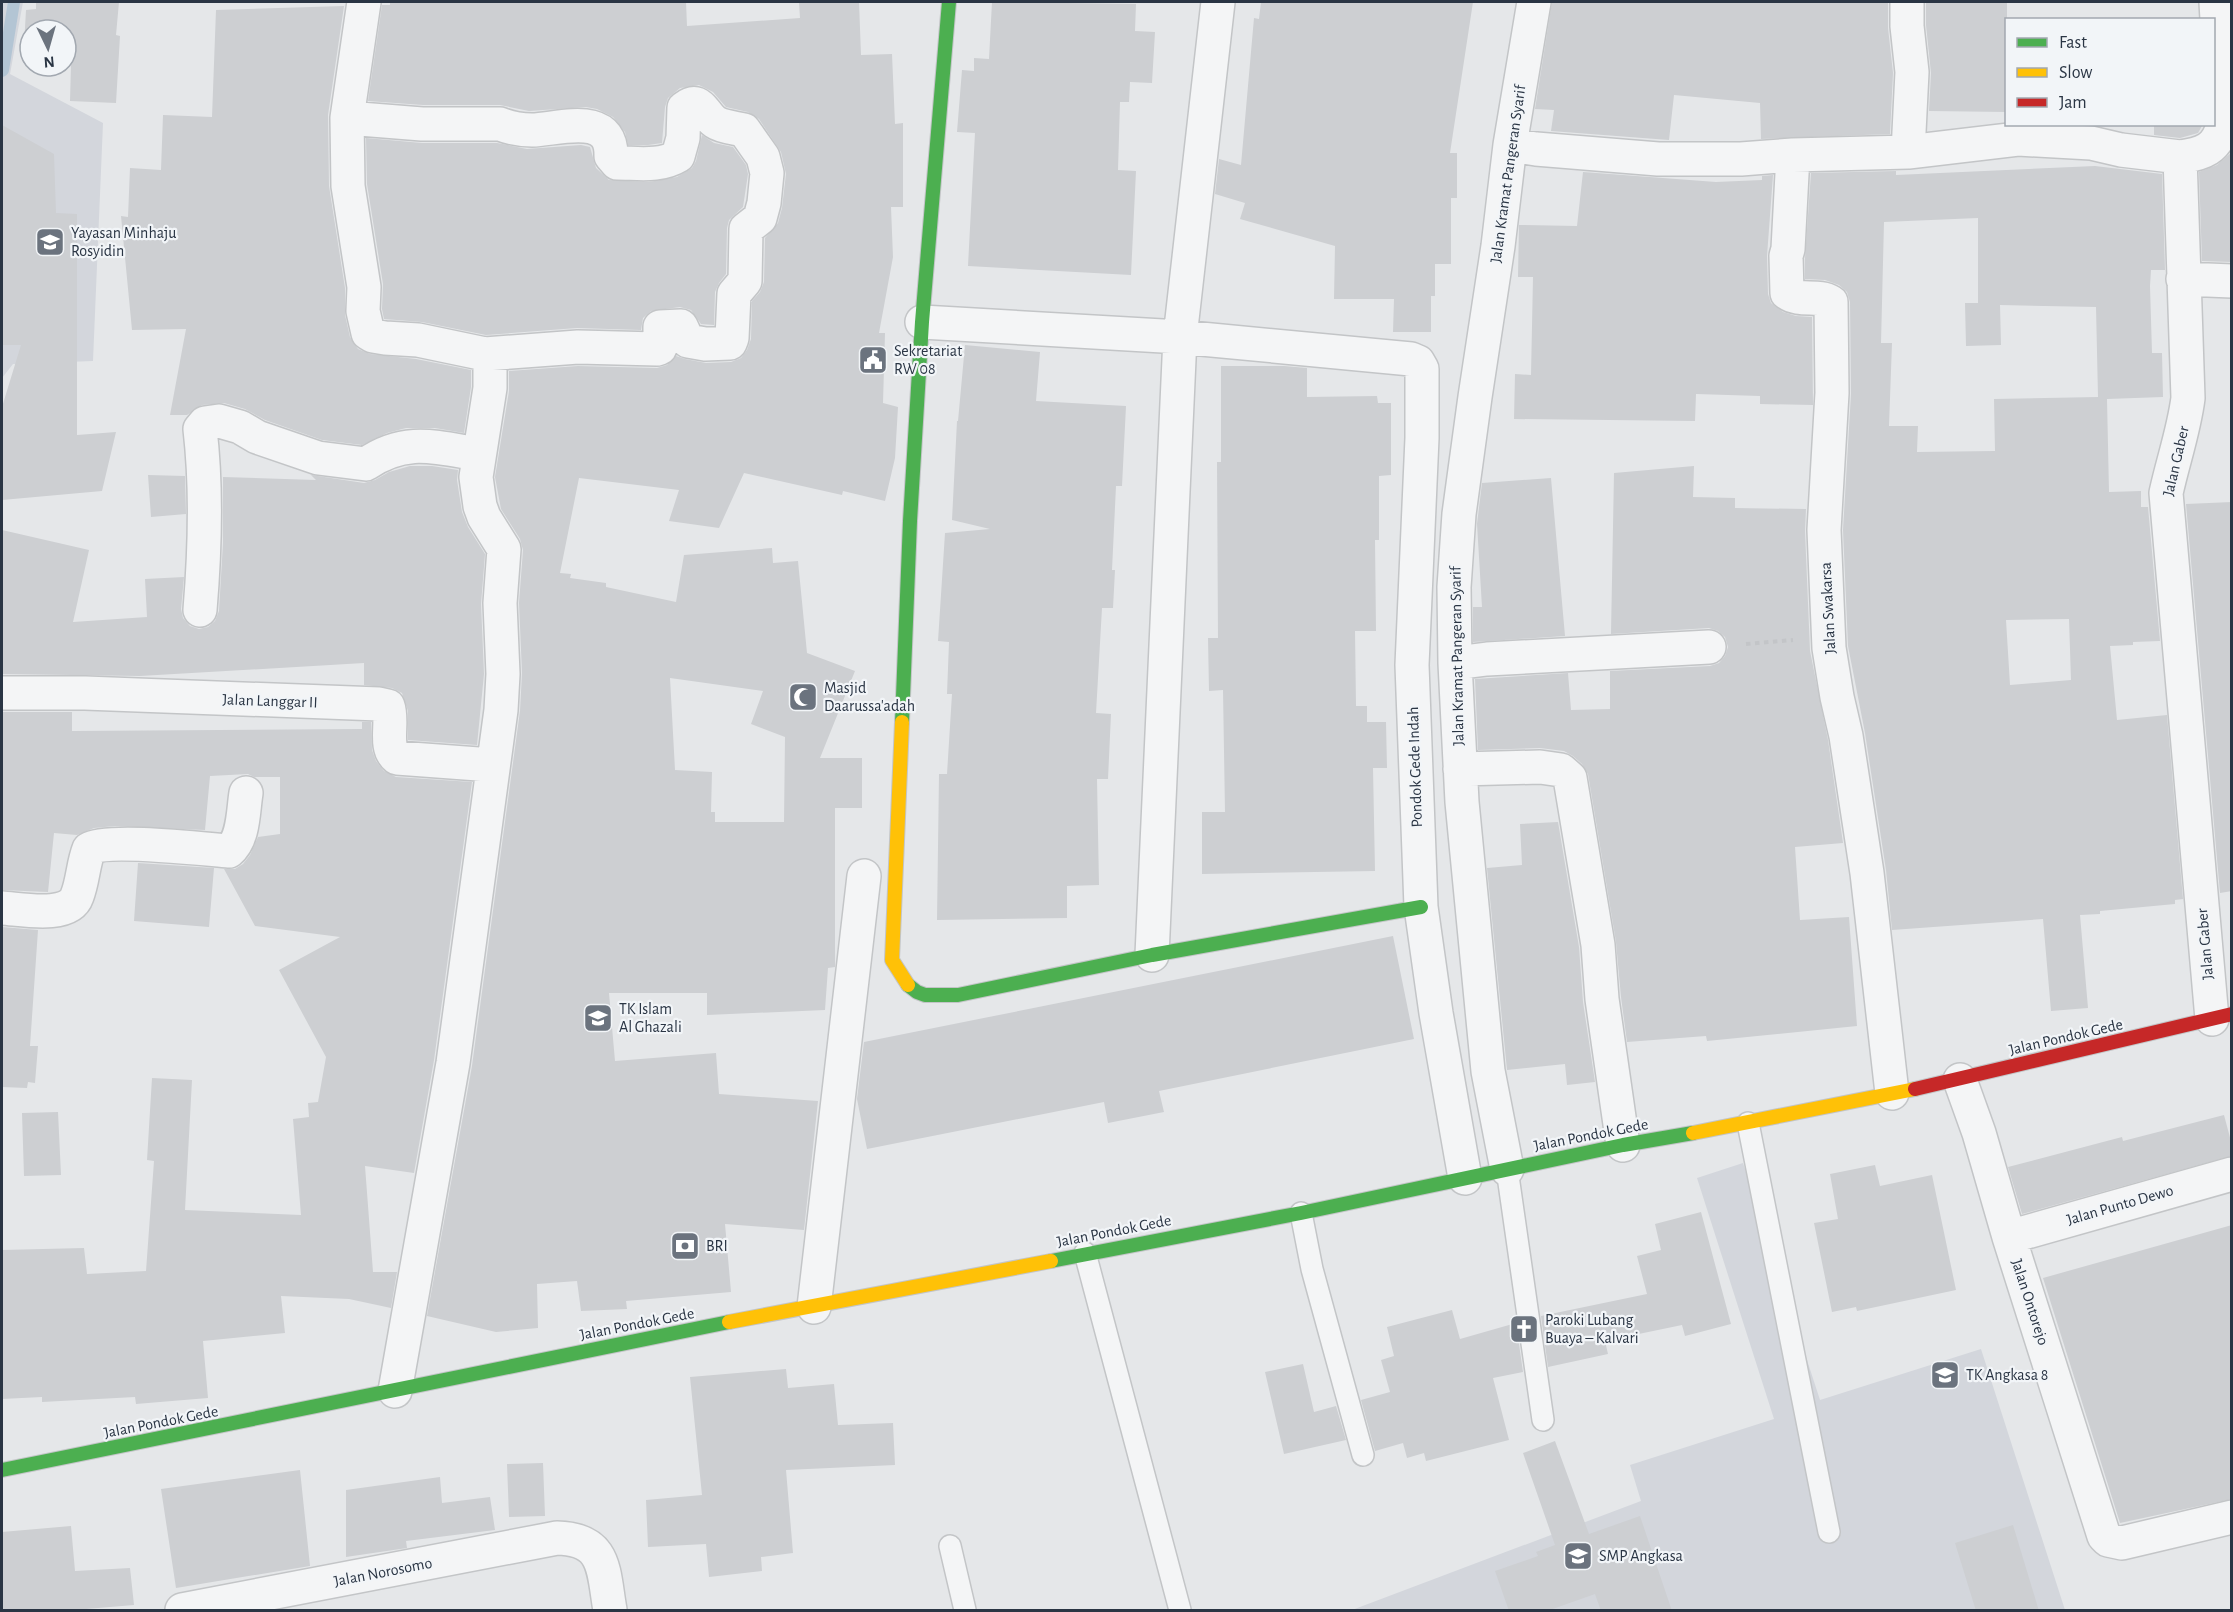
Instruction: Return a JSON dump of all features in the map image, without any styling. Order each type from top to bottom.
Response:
[{"type":"main road","points":[[949,2],[922,322],[910,521],[892,960],[899,976],[908,988],[930,997],[958,995],[1152,955],[1421,908]]},
{"type":"main road","name":"Jalan Pondok Gede","points":[[2,1470],[635,1340],[1301,1213],[1623,1144],[1748,1123],[1960,1080],[2222,1017]]},
{"type":"street","points":[[347,118],[422,124],[500,124],[511,128],[533,130],[577,125],[591,127],[605,133],[612,144],[611,156],[617,163],[669,162],[678,156],[683,138],[684,108],[690,103],[696,103],[716,123],[744,130],[757,145],[767,173],[760,218],[746,229],[745,280],[734,294],[732,338],[729,343],[688,342],[681,326],[660,327],[660,348],[657,349],[578,347],[490,355],[418,340],[373,336],[368,333],[363,310],[364,286],[348,186],[347,118],[364,2]]},
{"type":"street","points":[[1152,955],[1180,337],[1218,2]]},
{"type":"street","name":"Jalan Kramat Pangeran Syarif","points":[[1507,1169],[1488,1071],[1460,769],[1454,587],[1459,514],[1498,246],[1510,145],[1534,2]]},
{"type":"street","points":[[1907,2],[1912,72],[1908,152]]},
{"type":"street","points":[[1510,145],[1658,159],[1741,159],[1793,155],[1908,152],[2018,139],[2091,143],[2121,150],[2180,157],[2198,155],[2211,149],[2220,136],[2223,125],[2216,2]]},
{"type":"street","name":"Jalan Swakarsa","points":[[1793,155],[1786,256],[1788,293],[1794,297],[1825,299],[1831,302],[1832,393],[1824,530],[1829,636],[1836,697],[1846,736],[1867,873],[1892,1093]]},
{"type":"street","name":"Jalan Gaber","points":[[2180,157],[2188,398],[2185,423],[2175,452],[2166,494],[2222,1017]]},
{"type":"street","points":[[2183,279],[2232,281]]},
{"type":"street","points":[[922,322],[1180,337]]},
{"type":"street","name":"Pondok Gede Indah","points":[[1180,337],[1411,359],[1419,362],[1422,369],[1422,438],[1412,665],[1421,908],[1436,1013],[1465,1178]]},
{"type":"street","points":[[395,1391],[420,1242],[447,1103],[501,710],[503,674],[500,603],[504,549],[484,517],[476,477],[490,388],[490,355]]},
{"type":"street","points":[[200,610],[204,563],[204,484],[200,429],[205,423],[219,422],[240,427],[257,436],[318,459],[366,465],[377,457],[393,451],[421,445],[478,454]]},
{"type":"street","points":[[1455,663],[1487,659],[1709,647]]},
{"type":"street","name":"Jalan Langgar II","points":[[2,693],[85,693],[379,704],[388,706],[392,754],[397,758],[492,765]]},
{"type":"street","points":[[1460,769],[1540,767],[1562,770],[1570,778],[1598,945],[1603,1009],[1623,1144]]},
{"type":"street","points":[[2,909],[56,911],[68,906],[76,898],[89,849],[96,845],[117,844],[229,851],[239,839],[246,793]]},
{"type":"street","points":[[814,1307],[864,876]]},
{"type":"street","name":"Jalan Ontorejo","points":[[1960,1080],[1979,1133],[2009,1237],[2104,1536],[2108,1540],[2122,1543],[2232,1517]]},
{"type":"street","name":"Jalan Punto Dewo","points":[[2009,1237],[2232,1174]]},
{"type":"street","name":"Jalan Norosomo","points":[[184,1610],[557,1538],[571,1538],[595,1550],[602,1561],[610,1611]]},
{"type":"lane","points":[[1748,1123],[1829,1532]]},
{"type":"lane","points":[[1507,1169],[1543,1420]]},
{"type":"lane","points":[[1301,1213],[1312,1269],[1363,1455]]},
{"type":"lane","points":[[1085,1253],[1180,1611]]},
{"type":"lane","points":[[950,1546],[965,1611]]},
{"type":"path","points":[[1709,647],[1829,636]]},
{"type":"shaded area","name":"Yayasan Minhaju Rosyidin","points":[[2,2],[23,2],[20,18],[18,18],[10,74],[103,123],[93,361],[13,364],[2,378]]},
{"type":"shaded area","name":"TK Angkasa 8","points":[[1743,1163],[1820,1400],[1981,1349],[2065,1610],[1352,1610],[1641,1501],[1630,1465],[1774,1419],[1697,1178]]},
{"type":"building","points":[[36,2],[119,2],[116,35],[120,36],[116,103],[70,101],[71,78],[78,78],[78,18],[26,18],[26,10],[36,9]]},
{"type":"building","points":[[390,2],[686,2],[687,26],[800,18],[799,2],[859,2],[861,55],[892,54],[895,124],[903,123],[903,207],[891,207],[893,257],[879,333],[885,333],[883,403],[898,407],[895,458],[885,501],[843,491],[842,495],[744,473],[719,528],[669,521],[679,490],[579,478],[560,573],[571,574],[570,578],[606,583],[606,587],[676,602],[684,555],[772,548],[773,563],[798,561],[807,653],[855,671],[820,758],[862,758],[862,808],[835,808],[835,967],[828,968],[825,1010],[707,1015],[707,993],[609,993],[615,1061],[716,1053],[719,1094],[818,1101],[804,1230],[725,1224],[731,1292],[626,1301],[627,1309],[581,1311],[577,1281],[537,1284],[538,1328],[496,1332],[427,1316],[472,1066],[520,711],[522,673],[519,603],[523,550],[520,539],[501,509],[495,477],[509,391],[509,371],[578,366],[657,368],[667,365],[676,356],[706,363],[731,362],[741,358],[751,339],[752,301],[760,292],[764,282],[765,238],[778,223],[782,208],[786,174],[781,152],[759,119],[748,112],[726,107],[713,92],[699,85],[680,88],[668,98],[662,143],[648,145],[628,145],[625,132],[613,117],[597,109],[586,107],[529,111],[500,105],[423,105],[368,101],[382,5],[390,5]],"holes":[[[670,678],[763,691],[751,724],[785,737],[784,822],[715,822],[715,812],[711,812],[712,772],[675,770]]]},
{"type":"building","points":[[992,2],[1136,4],[1135,31],[1155,32],[1152,83],[1130,82],[1129,102],[1120,102],[1118,170],[1136,171],[1131,275],[968,266],[975,133],[957,132],[962,70],[974,71],[974,58],[989,59]]},
{"type":"building","points":[[1261,2],[1473,2],[1450,153],[1457,153],[1457,198],[1451,198],[1451,264],[1435,264],[1435,296],[1431,296],[1431,332],[1393,332],[1394,299],[1334,299],[1335,246],[1240,219],[1245,203],[1215,194],[1219,159],[1241,165],[1254,18],[1259,19]]},
{"type":"building","points":[[1552,2],[1888,2],[1888,28],[1893,73],[1890,134],[1761,139],[1760,103],[1674,95],[1669,140],[1551,131],[1554,110],[1535,109]]},
{"type":"building","points":[[1926,2],[2007,2],[2005,112],[1929,111],[1931,73]]},
{"type":"building","points":[[344,6],[328,115],[329,186],[345,288],[345,315],[350,337],[358,349],[370,354],[416,359],[471,370],[471,387],[464,433],[435,428],[406,428],[387,433],[362,445],[322,440],[265,420],[245,409],[224,403],[202,405],[187,415],[170,415],[186,329],[132,330],[121,216],[128,217],[130,168],[161,170],[163,115],[212,117],[216,10]]},
{"type":"building","points":[[2,125],[54,154],[56,213],[77,214],[77,435],[116,432],[102,491],[2,500],[2,407],[21,345],[2,345]]},
{"type":"building","points":[[2154,126],[2202,126],[2198,133],[2180,138],[2154,135]]},
{"type":"building","points":[[702,135],[714,143],[733,147],[746,165],[748,174],[743,207],[729,220],[727,228],[726,274],[715,292],[714,325],[701,324],[691,310],[680,307],[651,311],[643,318],[641,330],[577,328],[486,335],[422,322],[384,319],[383,284],[367,184],[366,138],[422,143],[497,143],[527,149],[581,145],[590,147],[596,168],[609,180],[649,182],[677,177],[692,168]]},
{"type":"building","points":[[2232,152],[2232,262],[2202,261],[2199,172],[2217,165]]},
{"type":"building","points":[[2095,166],[2162,174],[2165,270],[2151,270],[2150,286],[2152,353],[2162,353],[2163,397],[2107,399],[2109,492],[2141,491],[2141,507],[2148,507],[2160,641],[2110,646],[2117,720],[2167,715],[2183,899],[2175,900],[2175,904],[2080,915],[2088,1008],[2051,1011],[2043,919],[1892,930],[1886,870],[1865,733],[1848,646],[1843,530],[1851,394],[1850,302],[1847,292],[1839,285],[1825,280],[1805,279],[1805,258],[1811,173],[1896,171],[1896,175]],"holes":[[[1978,218],[1978,303],[1965,303],[1966,346],[2001,345],[2000,305],[2096,307],[2098,397],[1994,399],[1995,451],[1917,452],[1918,426],[1889,426],[1892,343],[1881,343],[1884,222]],[[2069,619],[2071,680],[2010,685],[2006,620]]]},
{"type":"building","points":[[1583,172],[1716,182],[1762,180],[1762,176],[1773,175],[1767,256],[1768,294],[1771,303],[1783,312],[1812,317],[1813,405],[1760,404],[1760,396],[1696,394],[1695,421],[1514,419],[1515,374],[1531,375],[1533,277],[1518,277],[1519,225],[1577,226]]},
{"type":"building","points":[[965,345],[1040,352],[1036,401],[1126,406],[1122,486],[1116,486],[1112,570],[1115,570],[1113,608],[1102,608],[1096,713],[1111,714],[1108,779],[1097,779],[1099,885],[1067,886],[1067,918],[937,920],[939,774],[947,774],[952,694],[947,694],[949,642],[938,641],[945,533],[990,529],[952,520],[957,421]]},
{"type":"building","points":[[1221,366],[1307,368],[1307,397],[1377,396],[1378,403],[1391,403],[1391,475],[1379,476],[1379,540],[1375,540],[1376,631],[1355,631],[1356,706],[1367,706],[1367,722],[1386,722],[1387,768],[1373,768],[1375,871],[1202,874],[1202,812],[1225,812],[1223,690],[1209,691],[1208,638],[1218,638],[1217,462],[1221,462]]},
{"type":"building","points":[[410,466],[432,466],[458,470],[457,480],[462,512],[468,527],[485,554],[481,604],[484,674],[477,745],[408,740],[408,711],[402,693],[392,688],[364,685],[364,663],[140,676],[2,674],[2,530],[89,550],[73,622],[147,617],[145,579],[184,577],[181,609],[183,618],[190,626],[199,629],[208,627],[215,621],[219,611],[223,543],[223,477],[316,480],[311,475],[364,483]]},
{"type":"building","points":[[1694,466],[1693,497],[1735,498],[1735,508],[1806,509],[1810,651],[1828,740],[1843,843],[1795,847],[1800,920],[1849,917],[1857,1026],[1707,1041],[1706,1036],[1627,1042],[1616,942],[1588,774],[1582,764],[1564,751],[1540,748],[1478,750],[1475,679],[1568,673],[1571,710],[1610,709],[1610,671],[1710,666],[1719,663],[1725,656],[1728,647],[1725,637],[1709,628],[1611,634],[1614,473]]},
{"type":"building","points":[[148,475],[185,476],[186,514],[151,517]]},
{"type":"building","points":[[1551,478],[1565,636],[1473,642],[1473,607],[1482,607],[1477,524],[1482,483]]},
{"type":"building","points":[[2232,502],[2232,891],[2220,893],[2186,504]]},
{"type":"building","points":[[2,712],[72,712],[72,731],[362,729],[362,722],[371,722],[372,750],[376,761],[384,771],[396,777],[472,782],[434,1060],[414,1173],[365,1166],[373,1272],[397,1272],[391,1308],[349,1299],[281,1296],[285,1333],[203,1341],[208,1398],[136,1404],[135,1397],[42,1402],[42,1397],[2,1399],[2,1250],[84,1248],[87,1274],[146,1271],[154,1161],[147,1160],[152,1078],[192,1080],[185,1210],[301,1215],[293,1119],[309,1117],[308,1103],[318,1102],[326,1057],[279,970],[340,937],[255,926],[224,869],[235,869],[243,864],[258,837],[280,834],[280,777],[254,777],[248,774],[210,776],[205,830],[115,826],[94,828],[77,835],[54,833],[48,892],[2,890]]},
{"type":"building","points":[[1558,822],[1579,947],[1583,1002],[1595,1082],[1567,1085],[1565,1064],[1507,1070],[1487,868],[1522,865],[1520,824]]},
{"type":"building","points":[[138,863],[214,868],[209,927],[134,921]]},
{"type":"building","points":[[2,927],[38,930],[30,1046],[38,1046],[35,1083],[28,1082],[27,1088],[2,1087]]},
{"type":"building","points":[[1393,936],[1414,1039],[1159,1091],[1164,1112],[1108,1123],[1104,1102],[867,1149],[857,1099],[864,1042]]},
{"type":"building","points":[[58,1112],[61,1175],[24,1176],[22,1113]]},
{"type":"building","points":[[2224,1115],[2232,1145],[2232,1156],[2022,1214],[2008,1167],[2122,1137],[2123,1141]]},
{"type":"building","points":[[1875,1165],[1880,1186],[1932,1175],[1956,1290],[1857,1311],[1856,1307],[1832,1312],[1814,1223],[1838,1219],[1830,1174]]},
{"type":"building","points":[[1701,1212],[1731,1324],[1685,1336],[1682,1325],[1605,1341],[1608,1354],[1548,1367],[1541,1316],[1647,1294],[1637,1256],[1661,1250],[1655,1224]]},
{"type":"building","points":[[2232,1225],[2232,1499],[2120,1523],[2043,1278]]},
{"type":"building","points":[[1452,1310],[1460,1339],[1516,1323],[1523,1372],[1493,1378],[1509,1440],[1426,1461],[1424,1453],[1407,1458],[1403,1443],[1375,1451],[1361,1400],[1390,1392],[1381,1360],[1394,1356],[1387,1327]]},
{"type":"building","points":[[1303,1364],[1314,1412],[1336,1406],[1346,1440],[1284,1454],[1265,1372]]},
{"type":"building","points":[[786,1369],[788,1388],[834,1384],[838,1425],[893,1423],[895,1465],[786,1470],[793,1553],[761,1557],[762,1571],[709,1577],[706,1544],[648,1547],[646,1500],[702,1495],[690,1377]]},
{"type":"building","name":"SMP Angkasa","points":[[1555,1441],[1589,1534],[1640,1516],[1672,1611],[1601,1611],[1595,1594],[1547,1611],[1509,1611],[1495,1571],[1538,1556],[1536,1552],[1555,1545],[1523,1453]]},
{"type":"building","points":[[543,1463],[545,1516],[509,1517],[507,1464]]},
{"type":"building","points":[[300,1470],[310,1566],[176,1588],[161,1489]]},
{"type":"building","points":[[440,1477],[442,1503],[490,1497],[495,1530],[406,1541],[407,1548],[346,1557],[346,1490]]},
{"type":"building","points":[[2013,1525],[2039,1611],[1976,1611],[1955,1543]]},
{"type":"building","points":[[71,1526],[75,1571],[130,1568],[134,1605],[62,1611],[2,1611],[2,1532]]},
{"type":"waterway","points":[[2,71],[14,2]]},
{"type":"traffic: fast","points":[[902,722],[910,521],[922,322],[949,2]]},
{"type":"traffic: fast","points":[[908,985],[925,995],[958,995],[1152,955],[1421,907]]},
{"type":"traffic: fast","points":[[1051,1261],[1301,1213],[1623,1145],[1693,1133]]},
{"type":"traffic: fast","points":[[2,1470],[729,1322]]},
{"type":"traffic: slow","points":[[902,722],[892,960],[908,985]]},
{"type":"traffic: slow","points":[[1693,1133],[1915,1089]]},
{"type":"traffic: slow","points":[[729,1322],[1051,1261]]},
{"type":"traffic: jam","points":[[1915,1089],[2232,1014]]},
{"type":"place","name":"Yayasan Minhaju Rosyidin","points":[[50,242]]},
{"type":"place","name":"Sekretariat RW 08","points":[[873,360]]},
{"type":"place","name":"Masjid Daarussa'adah","points":[[803,697]]},
{"type":"place","name":"TK Islam Al Ghazali","points":[[598,1018]]},
{"type":"place","name":"BRI","points":[[685,1246]]},
{"type":"place","name":"Paroki Lubang Buaya – Kalvari","points":[[1524,1329]]},
{"type":"place","name":"TK Angkasa 8","points":[[1945,1375]]},
{"type":"place","name":"SMP Angkasa","points":[[1578,1556]]}]
